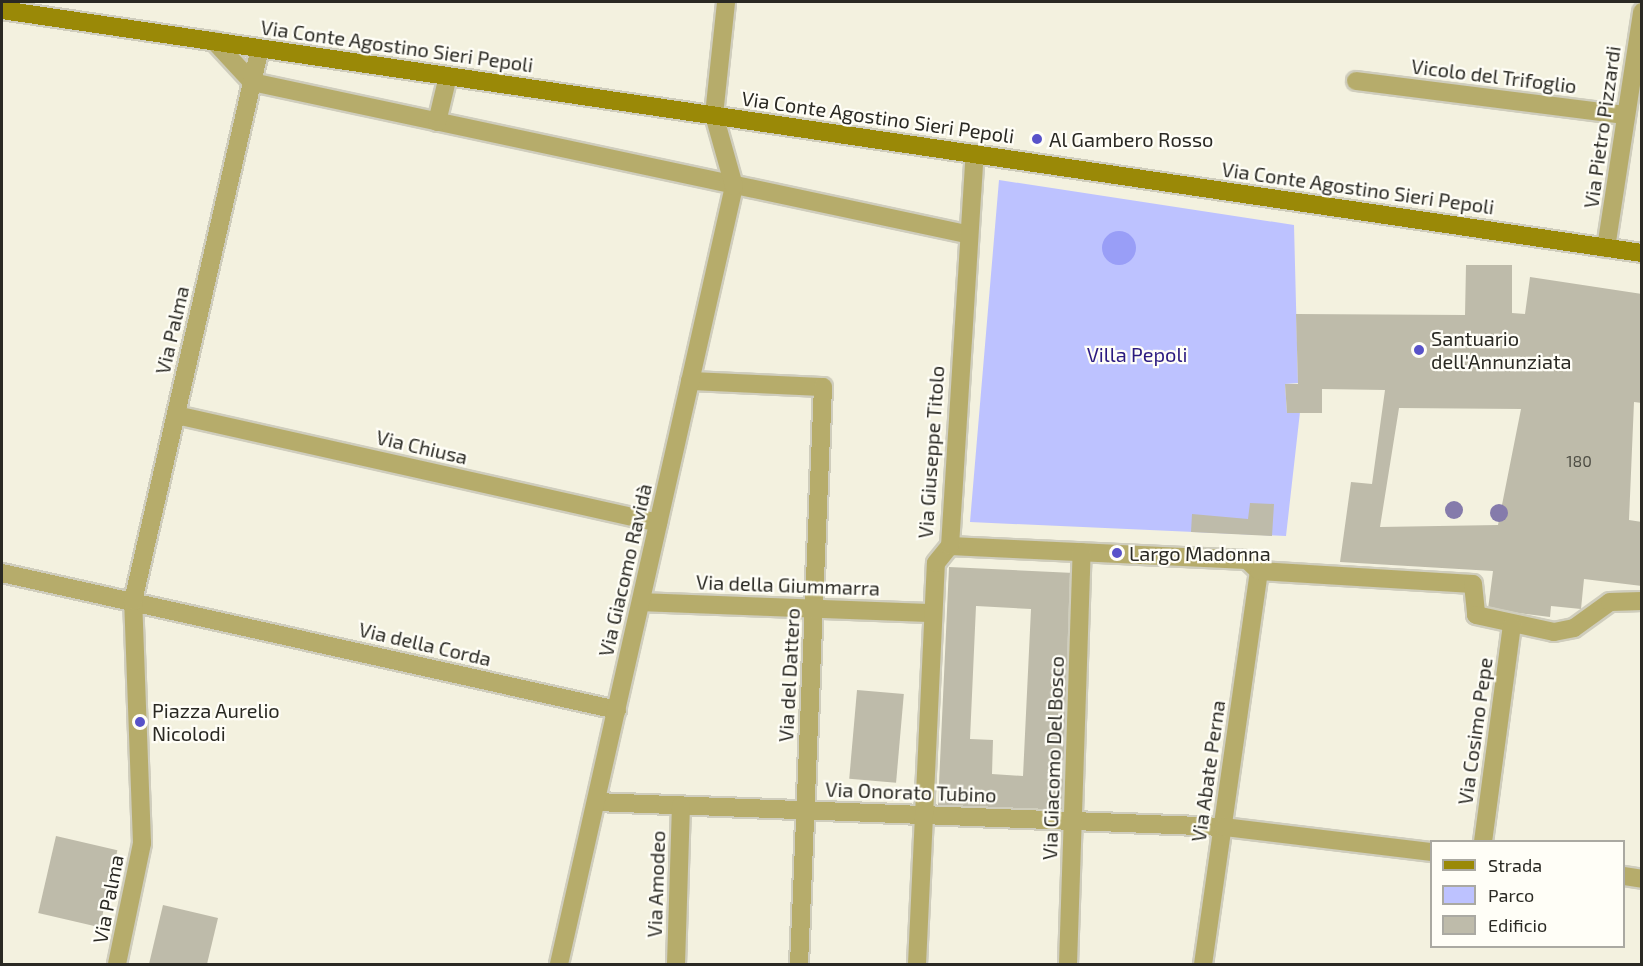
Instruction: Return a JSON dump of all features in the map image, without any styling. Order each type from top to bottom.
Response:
[{"type":"main road","name":"Via Conte Agostino Sieri Pepoli","points":[[2,10],[1641,253]]},
{"type":"street","points":[[726,2],[714,116],[734,186]]},
{"type":"street","name":"Via Pietro Pizzardi","points":[[1606,248],[1641,12]]},
{"type":"street","points":[[214,41],[252,82],[966,234]]},
{"type":"street","name":"Via Palma","points":[[117,964],[142,843],[135,594],[260,48]]},
{"type":"street","points":[[437,122],[448,76]]},
{"type":"street","name":"Vicolo del Trifoglio","points":[[1356,81],[1626,115]]},
{"type":"street","name":"Via Giuseppe Titolo","points":[[916,964],[936,563],[950,546],[966,234],[975,154]]},
{"type":"street","name":"Via Giacomo Ravidà","points":[[559,964],[734,186]]},
{"type":"street","name":"Via del Dattero","points":[[690,381],[823,387],[799,964]]},
{"type":"street","name":"Via Chiusa","points":[[176,415],[658,524]]},
{"type":"street","points":[[950,546],[1247,560],[1259,578],[1282,573],[1473,584],[1476,615],[1512,626],[1554,632],[1574,627],[1610,602],[1641,601]]},
{"type":"street","name":"Via Giacomo Del Bosco","points":[[1068,964],[1083,552]]},
{"type":"street","name":"Via della Corda","points":[[2,573],[111,596],[135,594],[223,621],[617,710]]},
{"type":"street","name":"Via Abate Perna","points":[[1203,964],[1259,578]]},
{"type":"street","name":"Via della Giummarra","points":[[640,602],[933,613]]},
{"type":"street","name":"Via Cosimo Pepe","points":[[1483,840],[1512,626]]},
{"type":"street","name":"Via Onorato Tubino","points":[[596,802],[1224,826],[1430,852]]},
{"type":"street","name":"Via Amodeo","points":[[676,964],[681,806]]},
{"type":"street","points":[[1625,876],[1641,879]]},
{"type":"green space","name":"Villa Pepoli","points":[[999,180],[1294,225],[1298,383],[1285,384],[1287,413],[1300,412],[1286,536],[970,522]]},
{"type":"shaded area","points":[[1119,231],[1131,236],[1136,248],[1131,260],[1119,265],[1107,260],[1102,248],[1107,236]]},
{"type":"building","points":[[1466,265],[1512,265],[1512,313],[1525,314],[1530,277],[1642,294],[1642,403],[1634,402],[1629,520],[1642,522],[1642,586],[1584,579],[1581,609],[1551,606],[1550,617],[1488,609],[1493,571],[1340,562],[1351,482],[1372,484],[1385,390],[1322,389],[1322,413],[1287,413],[1285,384],[1298,384],[1296,314],[1465,315]],"holes":[[[1399,408],[1521,409],[1498,525],[1380,527]]]},
{"type":"building","points":[[1250,503],[1274,504],[1272,536],[1191,532],[1192,514],[1248,519]]},
{"type":"building","points":[[949,567],[1074,573],[1063,811],[938,805]],"holes":[[[976,606],[1031,609],[1023,776],[992,774],[993,740],[970,739]]]},
{"type":"building","points":[[857,690],[904,694],[896,783],[849,779]]},
{"type":"building","points":[[56,836],[117,850],[100,927],[38,913]]},
{"type":"building","points":[[163,905],[218,918],[207,964],[149,964]]},
{"type":"place","name":"Al Gambero Rosso","points":[[1037,139]]},
{"type":"place","name":"Santuario dell'Annunziata","points":[[1419,350]]},
{"type":"place","name":"Largo Madonna","points":[[1117,553]]},
{"type":"place","name":"Piazza Aurelio Nicolodi","points":[[140,722]]}]
